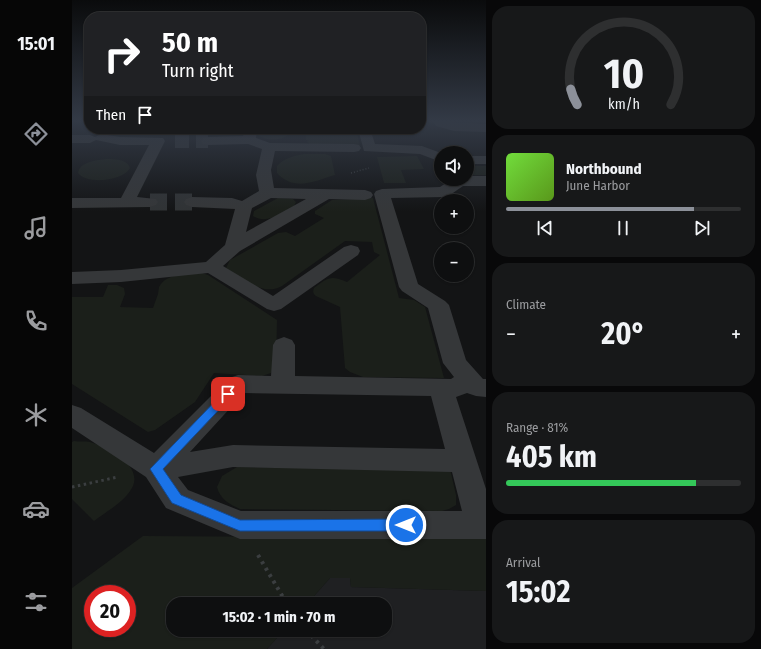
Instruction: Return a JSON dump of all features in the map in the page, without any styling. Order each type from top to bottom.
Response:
[{"type":"lane","points":[[127,202],[157,151]]},
{"type":"lane","points":[[268,151],[264,168],[263,183],[268,193]]},
{"type":"lane","points":[[474,160],[486,160]]},
{"type":"lane","points":[[192,202],[232,203],[244,206],[268,193],[373,194],[444,192],[458,181],[486,181]]},
{"type":"lane","points":[[72,278],[121,276],[211,267],[234,248],[326,194]]},
{"type":"lane","points":[[373,194],[409,287],[438,305],[455,363],[478,384]]},
{"type":"lane","points":[[72,203],[150,202]]},
{"type":"lane","points":[[234,248],[244,206]]},
{"type":"lane","points":[[211,267],[274,306],[351,251]]},
{"type":"lane","points":[[283,385],[284,345]]},
{"type":"lane","points":[[156,469],[238,384],[456,388],[478,384]]},
{"type":"lane","points":[[76,422],[156,469],[177,499],[240,525],[484,525],[462,461],[441,388]]},
{"type":"lane","points":[[156,469],[233,456],[462,461]]},
{"type":"path","points":[[349,174],[372,167]]},
{"type":"path","points":[[72,487],[121,477]]},
{"type":"path","points":[[240,525],[283,597]]},
{"type":"path","points":[[313,637],[324,649]]},
{"type":"shaded area","points":[[304,154],[325,154],[331,156],[335,175],[312,182],[298,184],[284,179],[277,173],[277,166],[283,161]]},
{"type":"shaded area","points":[[417,156],[424,169],[401,170],[406,183],[384,183],[377,157]]},
{"type":"shaded area","points":[[106,159],[117,159],[123,161],[130,168],[120,176],[105,180],[89,179],[78,173],[79,169],[85,164]]},
{"type":"shaded area","points":[[474,166],[486,166],[486,175],[474,175]]},
{"type":"shaded area","points":[[278,198],[293,199],[296,202],[294,206],[269,219],[253,216],[254,211]]},
{"type":"shaded area","points":[[373,198],[399,298],[414,300],[425,307],[444,378],[363,377],[350,372],[345,368],[340,307],[317,296],[314,294],[313,290],[323,281],[330,278],[337,278],[347,282],[380,255],[374,252],[372,242],[345,241],[282,286],[275,289],[260,288],[253,285],[226,268],[230,260],[278,233],[286,232],[295,236],[324,218],[315,214],[315,211],[332,200]]},
{"type":"shaded area","points":[[202,273],[208,275],[277,320],[276,365],[271,373],[262,376],[214,373],[195,402],[155,430],[148,432],[72,384],[72,297],[103,297],[108,285],[117,285],[124,288],[125,294],[120,307],[153,308],[159,287],[167,279],[178,275]]},
{"type":"shaded area","points":[[72,442],[90,442],[113,452],[128,464],[134,478],[133,486],[126,496],[94,521],[72,499]]},
{"type":"shaded area","points":[[237,467],[450,469],[456,495],[456,505],[442,511],[240,509],[226,501],[220,495],[217,487],[222,476]]},
{"type":"shaded area","points":[[143,536],[486,538],[486,591],[351,587],[350,578],[330,578],[313,597],[166,597],[166,637],[278,637],[267,649],[72,649],[72,588]]},
{"type":"shaded area","points":[[330,578],[350,578],[351,587],[486,591],[486,649],[267,649],[278,637],[392,637],[392,597],[313,597]]},
{"type":"tunnel","points":[[150,202],[192,202]]},
{"type":"route","points":[[228,394],[156,469],[177,499],[240,525],[406,525]]}]
